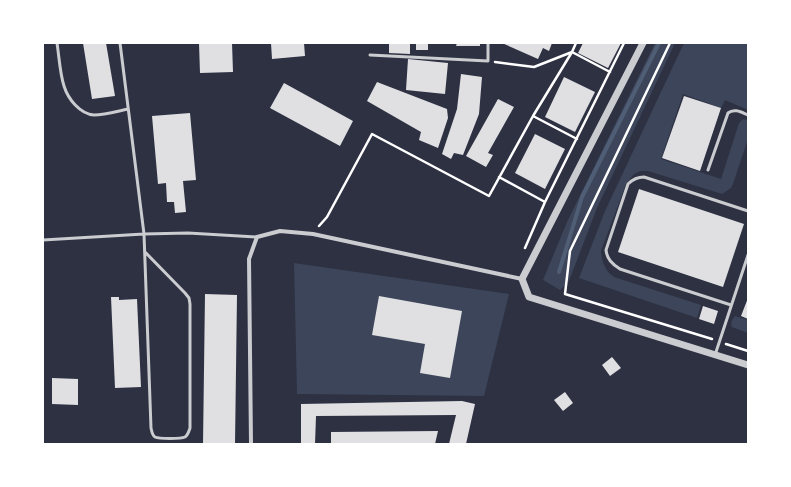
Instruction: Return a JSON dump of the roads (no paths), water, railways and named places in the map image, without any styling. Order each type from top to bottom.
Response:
[{"type":"street","points":[[643,43],[522,279],[529,297],[748,366]]},
{"type":"street","points":[[251,444],[249,259],[257,237],[280,231],[313,234],[522,279]]},
{"type":"lane","points":[[58,43],[64,86],[76,106],[85,112],[94,115],[128,109]]},
{"type":"lane","points":[[120,43],[144,234],[152,433],[158,438],[180,438],[185,436],[190,428],[189,298],[145,252]]},
{"type":"lane","points":[[370,55],[488,61],[488,43]]},
{"type":"lane","points":[[708,170],[728,113],[736,110],[748,115]]},
{"type":"lane","points":[[731,305],[620,269],[606,256],[606,250],[628,184],[638,177],[748,211]]},
{"type":"lane","points":[[43,241],[48,239],[188,233],[257,237]]},
{"type":"lane","points":[[715,355],[748,254]]},
{"type":"waterway","points":[[559,272],[582,197],[659,43]]}]
